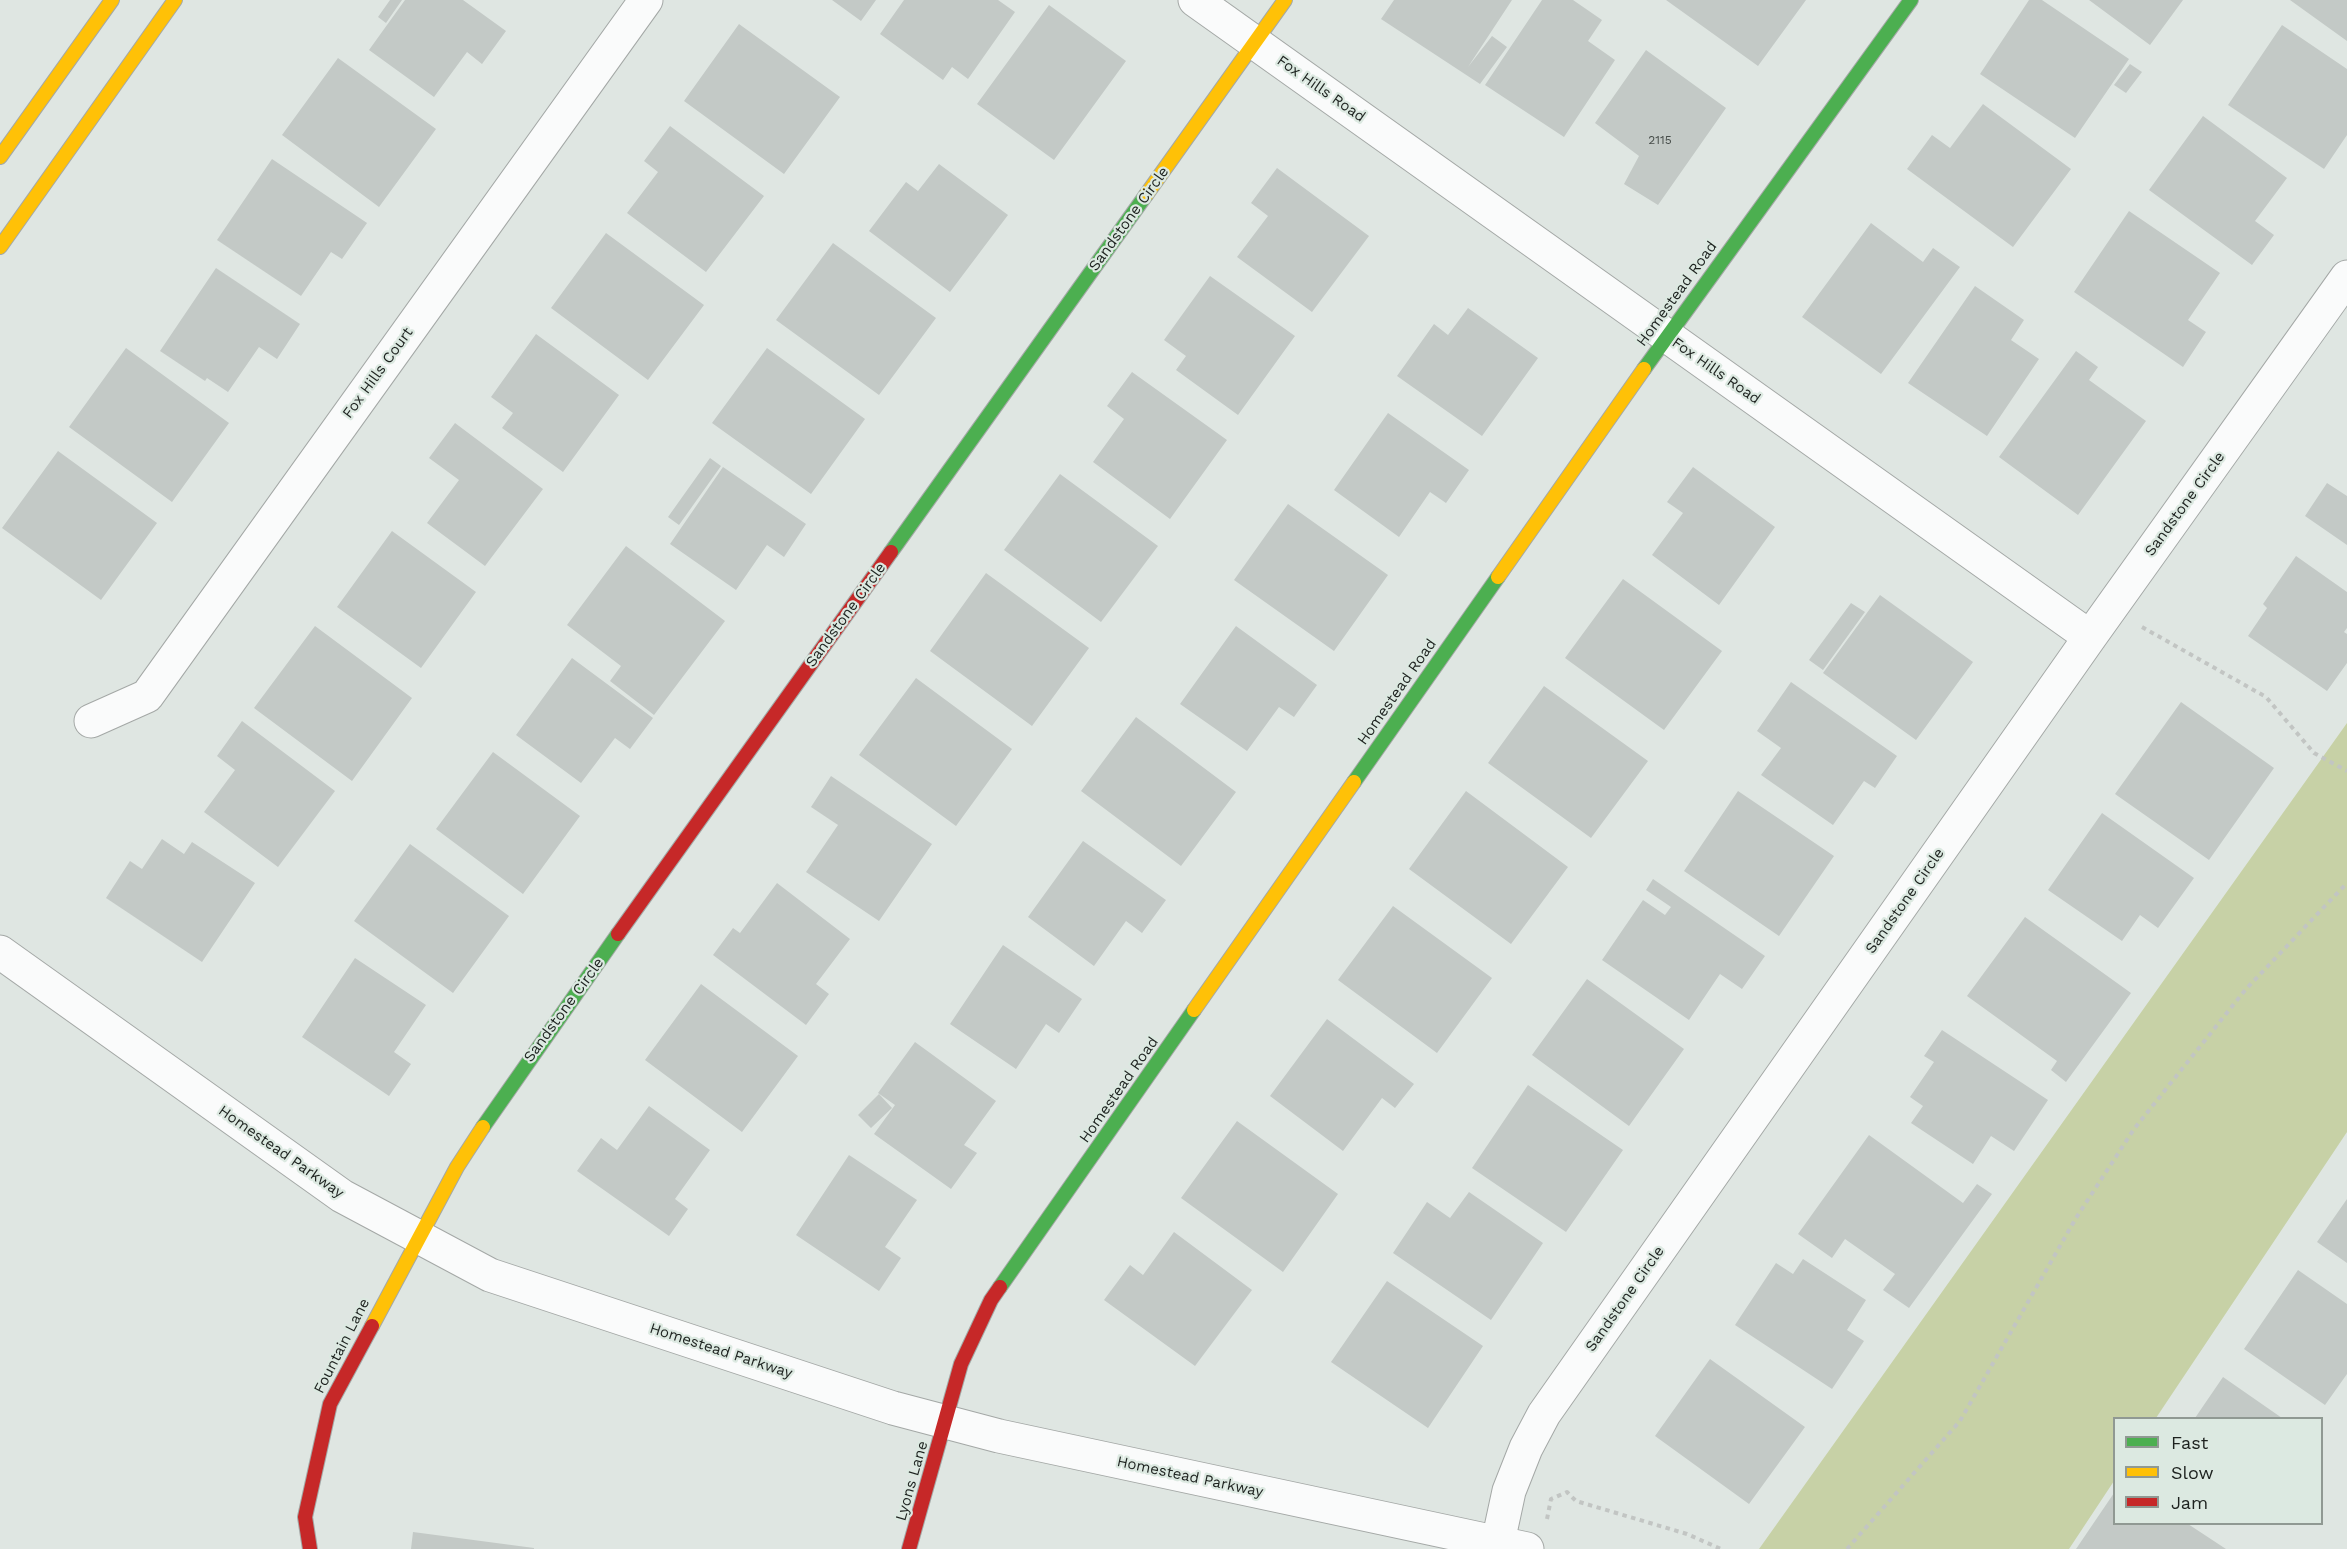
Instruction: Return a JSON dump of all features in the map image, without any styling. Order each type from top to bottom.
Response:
[{"type":"street","points":[[0,157],[112,0]]},
{"type":"street","points":[[0,247],[175,0]]},
{"type":"street","name":"Fox Hills Court","points":[[91,721],[147,696],[646,0]]},
{"type":"street","points":[[1195,0],[1255,42]]},
{"type":"street","name":"Sandstone Circle","points":[[418,1236],[507,1089],[1286,0]]},
{"type":"street","name":"Homestead Road","points":[[946,1421],[961,1364],[991,1300],[1666,336],[1911,0]]},
{"type":"street","name":"Fox Hills Road","points":[[1255,42],[2090,637]]},
{"type":"street","name":"Sandstone Circle","points":[[1513,1546],[1509,1491],[1526,1448],[1544,1414],[2090,637],[2347,277]]},
{"type":"street","name":"Homestead Parkway","points":[[0,952],[342,1196],[490,1275],[893,1408],[1011,1438],[1513,1546]]},
{"type":"street","name":"Fountain Lane","points":[[310,1549],[305,1517],[330,1404],[418,1236]]},
{"type":"street","name":"Lyons Lane","points":[[909,1549],[946,1421]]},
{"type":"path","points":[[2139,625],[2266,698],[2314,753],[2347,771]]},
{"type":"path","points":[[1847,1549],[1960,1421],[2076,1218],[2134,1129],[2246,989],[2347,883]]},
{"type":"path","points":[[1551,1499],[1567,1492],[1576,1501],[1687,1534],[1721,1549]]},
{"type":"green space","points":[[2347,723],[2347,1132],[2157,1417],[2113,1417],[2113,1483],[2069,1549],[1759,1549]]},
{"type":"building","points":[[390,0],[402,0],[386,23],[378,17]]},
{"type":"building","points":[[405,0],[463,0],[506,31],[482,64],[467,52],[434,97],[369,50]]},
{"type":"building","points":[[832,0],[876,0],[861,21]]},
{"type":"building","points":[[904,0],[998,0],[1015,12],[968,79],[952,67],[943,80],[880,34]]},
{"type":"building","points":[[1394,0],[1512,0],[1468,67],[1492,36],[1507,47],[1480,84],[1381,19]]},
{"type":"building","points":[[1542,0],[1573,0],[1602,20],[1588,41],[1615,60],[1564,137],[1485,85]]},
{"type":"building","points":[[1666,0],[1806,0],[1758,66]]},
{"type":"building","points":[[2029,0],[2042,0],[2129,59],[2075,138],[1980,74]]},
{"type":"building","points":[[2089,0],[2183,0],[2150,45]]},
{"type":"building","points":[[2290,0],[2347,0],[2347,41]]},
{"type":"building","points":[[1049,5],[1126,61],[1054,160],[977,104]]},
{"type":"building","points":[[739,24],[840,97],[784,174],[684,101]]},
{"type":"building","points":[[2282,25],[2347,69],[2347,135],[2324,169],[2228,105]]},
{"type":"building","points":[[1646,50],[1726,108],[1658,205],[1624,184],[1639,156],[1595,123]]},
{"type":"building","points":[[338,58],[436,129],[379,207],[282,135]]},
{"type":"building","points":[[2130,64],[2142,72],[2126,93],[2114,85]]},
{"type":"building","points":[[1983,104],[2071,169],[2013,247],[1907,169],[1932,135],[1950,148]]},
{"type":"building","points":[[2203,116],[2287,178],[2255,221],[2274,235],[2252,265],[2149,190]]},
{"type":"building","points":[[670,126],[764,196],[706,272],[627,213],[658,172],[644,161]]},
{"type":"building","points":[[272,159],[367,223],[342,259],[331,252],[301,296],[217,240]]},
{"type":"building","points":[[939,164],[1008,215],[950,292],[869,231],[906,182],[918,191]]},
{"type":"building","points":[[1277,168],[1369,236],[1312,312],[1237,257],[1268,216],[1251,203]]},
{"type":"building","points":[[2129,211],[2220,273],[2188,320],[2206,332],[2183,367],[2074,292]]},
{"type":"building","points":[[1871,223],[1923,262],[1933,248],[1960,267],[1881,374],[1802,317]]},
{"type":"building","points":[[606,233],[704,305],[648,380],[551,308]]},
{"type":"building","points":[[833,243],[936,318],[879,395],[776,320]]},
{"type":"building","points":[[216,268],[300,324],[277,359],[259,347],[228,392],[207,378],[205,381],[160,351]]},
{"type":"building","points":[[1210,276],[1295,336],[1238,415],[1176,370],[1186,356],[1164,340]]},
{"type":"building","points":[[1975,286],[2024,320],[2011,340],[2039,359],[1987,436],[1908,383]]},
{"type":"building","points":[[1468,308],[1538,358],[1482,436],[1397,376],[1434,324],[1448,335]]},
{"type":"building","points":[[536,334],[619,395],[563,472],[502,428],[513,413],[491,397]]},
{"type":"building","points":[[126,348],[229,423],[172,502],[69,427]]},
{"type":"building","points":[[767,348],[865,419],[811,494],[712,423]]},
{"type":"building","points":[[2076,351],[2098,367],[2089,380],[2146,421],[2078,515],[1999,457]]},
{"type":"building","points":[[1132,372],[1227,440],[1170,519],[1093,462],[1124,419],[1107,406]]},
{"type":"building","points":[[1388,413],[1469,470],[1446,503],[1430,492],[1399,537],[1334,490]]},
{"type":"building","points":[[455,423],[543,489],[485,566],[427,523],[459,480],[429,458]]},
{"type":"building","points":[[58,451],[157,523],[101,600],[2,528]]},
{"type":"building","points":[[710,458],[721,466],[679,525],[668,517]]},
{"type":"building","points":[[723,467],[806,524],[784,557],[767,545],[736,590],[670,544]]},
{"type":"building","points":[[1693,467],[1775,527],[1719,605],[1652,555],[1683,513],[1667,502]]},
{"type":"building","points":[[1060,474],[1158,546],[1101,622],[1004,550]]},
{"type":"building","points":[[2327,483],[2347,496],[2347,545],[2305,516]]},
{"type":"building","points":[[1288,504],[1388,575],[1334,651],[1234,580]]},
{"type":"building","points":[[392,531],[476,592],[421,668],[337,607]]},
{"type":"building","points":[[626,546],[725,621],[654,715],[610,681],[621,666],[567,625]]},
{"type":"building","points":[[2296,556],[2347,592],[2347,628],[2344,632],[2347,634],[2347,663],[2327,691],[2248,636],[2267,608],[2263,604]]},
{"type":"building","points":[[986,573],[1089,648],[1032,726],[930,651]]},
{"type":"building","points":[[1623,579],[1722,651],[1664,730],[1565,658]]},
{"type":"building","points":[[1880,595],[1973,662],[1916,740],[1823,673]]},
{"type":"building","points":[[1851,603],[1865,612],[1823,670],[1809,660]]},
{"type":"building","points":[[315,626],[412,698],[352,781],[254,708]]},
{"type":"building","points":[[1236,626],[1317,685],[1294,717],[1279,707],[1247,751],[1180,704]]},
{"type":"building","points":[[572,658],[653,718],[630,749],[615,738],[581,783],[516,735]]},
{"type":"building","points":[[916,678],[1012,749],[956,826],[859,755]]},
{"type":"building","points":[[1791,682],[1897,756],[1875,788],[1864,781],[1833,825],[1761,775],[1781,748],[1757,731]]},
{"type":"building","points":[[1544,686],[1648,761],[1591,838],[1488,763]]},
{"type":"building","points":[[2181,702],[2274,768],[2209,860],[2115,794]]},
{"type":"building","points":[[1136,717],[1236,792],[1181,866],[1081,791]]},
{"type":"building","points":[[242,721],[335,791],[278,867],[204,812],[235,770],[217,756]]},
{"type":"building","points":[[493,752],[580,816],[523,894],[436,829]]},
{"type":"building","points":[[831,776],[932,844],[879,921],[806,872],[838,825],[811,807]]},
{"type":"building","points":[[1466,791],[1568,867],[1511,944],[1409,869]]},
{"type":"building","points":[[1738,791],[1834,856],[1779,936],[1684,871]]},
{"type":"building","points":[[2102,813],[2194,878],[2158,928],[2140,915],[2122,941],[2048,890]]},
{"type":"building","points":[[162,839],[184,854],[192,842],[255,883],[202,962],[106,898],[130,861],[142,869]]},
{"type":"building","points":[[1083,841],[1166,900],[1142,933],[1126,921],[1094,966],[1028,917]]},
{"type":"building","points":[[410,844],[509,916],[453,993],[354,921]]},
{"type":"building","points":[[1653,879],[1765,956],[1742,989],[1720,974],[1689,1020],[1602,960],[1643,900],[1665,915],[1671,907],[1646,890]]},
{"type":"building","points":[[777,883],[850,939],[816,984],[829,994],[806,1025],[713,955],[733,928],[740,933]]},
{"type":"building","points":[[1393,906],[1492,978],[1437,1053],[1338,980]]},
{"type":"building","points":[[2025,917],[2131,993],[2066,1082],[2051,1070],[2057,1061],[1967,996]]},
{"type":"building","points":[[1003,945],[1082,999],[1059,1033],[1046,1024],[1016,1069],[950,1024]]},
{"type":"building","points":[[355,958],[426,1005],[394,1052],[411,1064],[389,1096],[302,1037]]},
{"type":"building","points":[[1587,979],[1684,1049],[1629,1126],[1532,1055]]},
{"type":"building","points":[[701,984],[798,1056],[742,1132],[645,1060]]},
{"type":"building","points":[[1327,1019],[1414,1084],[1395,1108],[1382,1098],[1343,1151],[1270,1096]]},
{"type":"building","points":[[1942,1030],[2048,1100],[2014,1151],[1991,1136],[1973,1164],[1911,1123],[1923,1106],[1910,1097],[1934,1062],[1924,1056]]},
{"type":"building","points":[[915,1042],[996,1101],[964,1145],[977,1153],[951,1189],[874,1134],[895,1105],[878,1093]]},
{"type":"building","points":[[1528,1085],[1623,1150],[1566,1232],[1472,1168]]},
{"type":"building","points":[[879,1094],[892,1108],[871,1128],[858,1115]]},
{"type":"building","points":[[649,1106],[710,1150],[675,1199],[688,1209],[669,1236],[577,1171],[601,1138],[617,1150]]},
{"type":"building","points":[[1237,1121],[1338,1194],[1283,1272],[1181,1198]]},
{"type":"building","points":[[1869,1135],[1963,1203],[1977,1184],[1992,1194],[1909,1308],[1883,1290],[1895,1274],[1845,1239],[1832,1258],[1798,1234]]},
{"type":"building","points":[[849,1155],[917,1200],[885,1247],[901,1258],[879,1291],[796,1235]]},
{"type":"building","points":[[1469,1192],[1543,1243],[1491,1320],[1393,1253],[1427,1202],[1450,1218]]},
{"type":"building","points":[[2347,1199],[2347,1263],[2317,1242]]},
{"type":"building","points":[[1174,1232],[1252,1290],[1195,1366],[1104,1300],[1130,1265],[1143,1275]]},
{"type":"building","points":[[1803,1259],[1866,1300],[1847,1330],[1864,1341],[1832,1389],[1735,1325],[1776,1263],[1793,1274]]},
{"type":"building","points":[[2298,1270],[2347,1304],[2347,1374],[2325,1405],[2244,1349]]},
{"type":"building","points":[[1387,1281],[1483,1346],[1428,1428],[1331,1362]]},
{"type":"building","points":[[1710,1359],[1805,1427],[1749,1504],[1655,1436]]},
{"type":"building","points":[[2223,1377],[2281,1417],[2196,1417]]},
{"type":"building","points":[[2113,1494],[2113,1525],[2190,1525],[2226,1549],[2076,1549]]},
{"type":"building","points":[[413,1532],[534,1548],[534,1549],[411,1549]]},
{"type":"traffic: fast","points":[[1644,369],[1911,0]]},
{"type":"traffic: fast","points":[[891,552],[1146,195]]},
{"type":"traffic: fast","points":[[1354,782],[1498,577]]},
{"type":"traffic: fast","points":[[483,1127],[618,934]]},
{"type":"traffic: fast","points":[[1000,1287],[1194,1010]]},
{"type":"traffic: slow","points":[[0,157],[112,0]]},
{"type":"traffic: slow","points":[[0,247],[175,0]]},
{"type":"traffic: slow","points":[[1146,195],[1285,0]]},
{"type":"traffic: slow","points":[[1498,577],[1644,369]]},
{"type":"traffic: slow","points":[[1194,1010],[1354,782]]},
{"type":"traffic: slow","points":[[372,1326],[457,1167],[483,1127]]},
{"type":"traffic: jam","points":[[618,934],[891,552]]},
{"type":"traffic: jam","points":[[909,1549],[961,1364],[991,1300],[1000,1287]]},
{"type":"traffic: jam","points":[[310,1549],[305,1517],[330,1404],[372,1326]]}]
